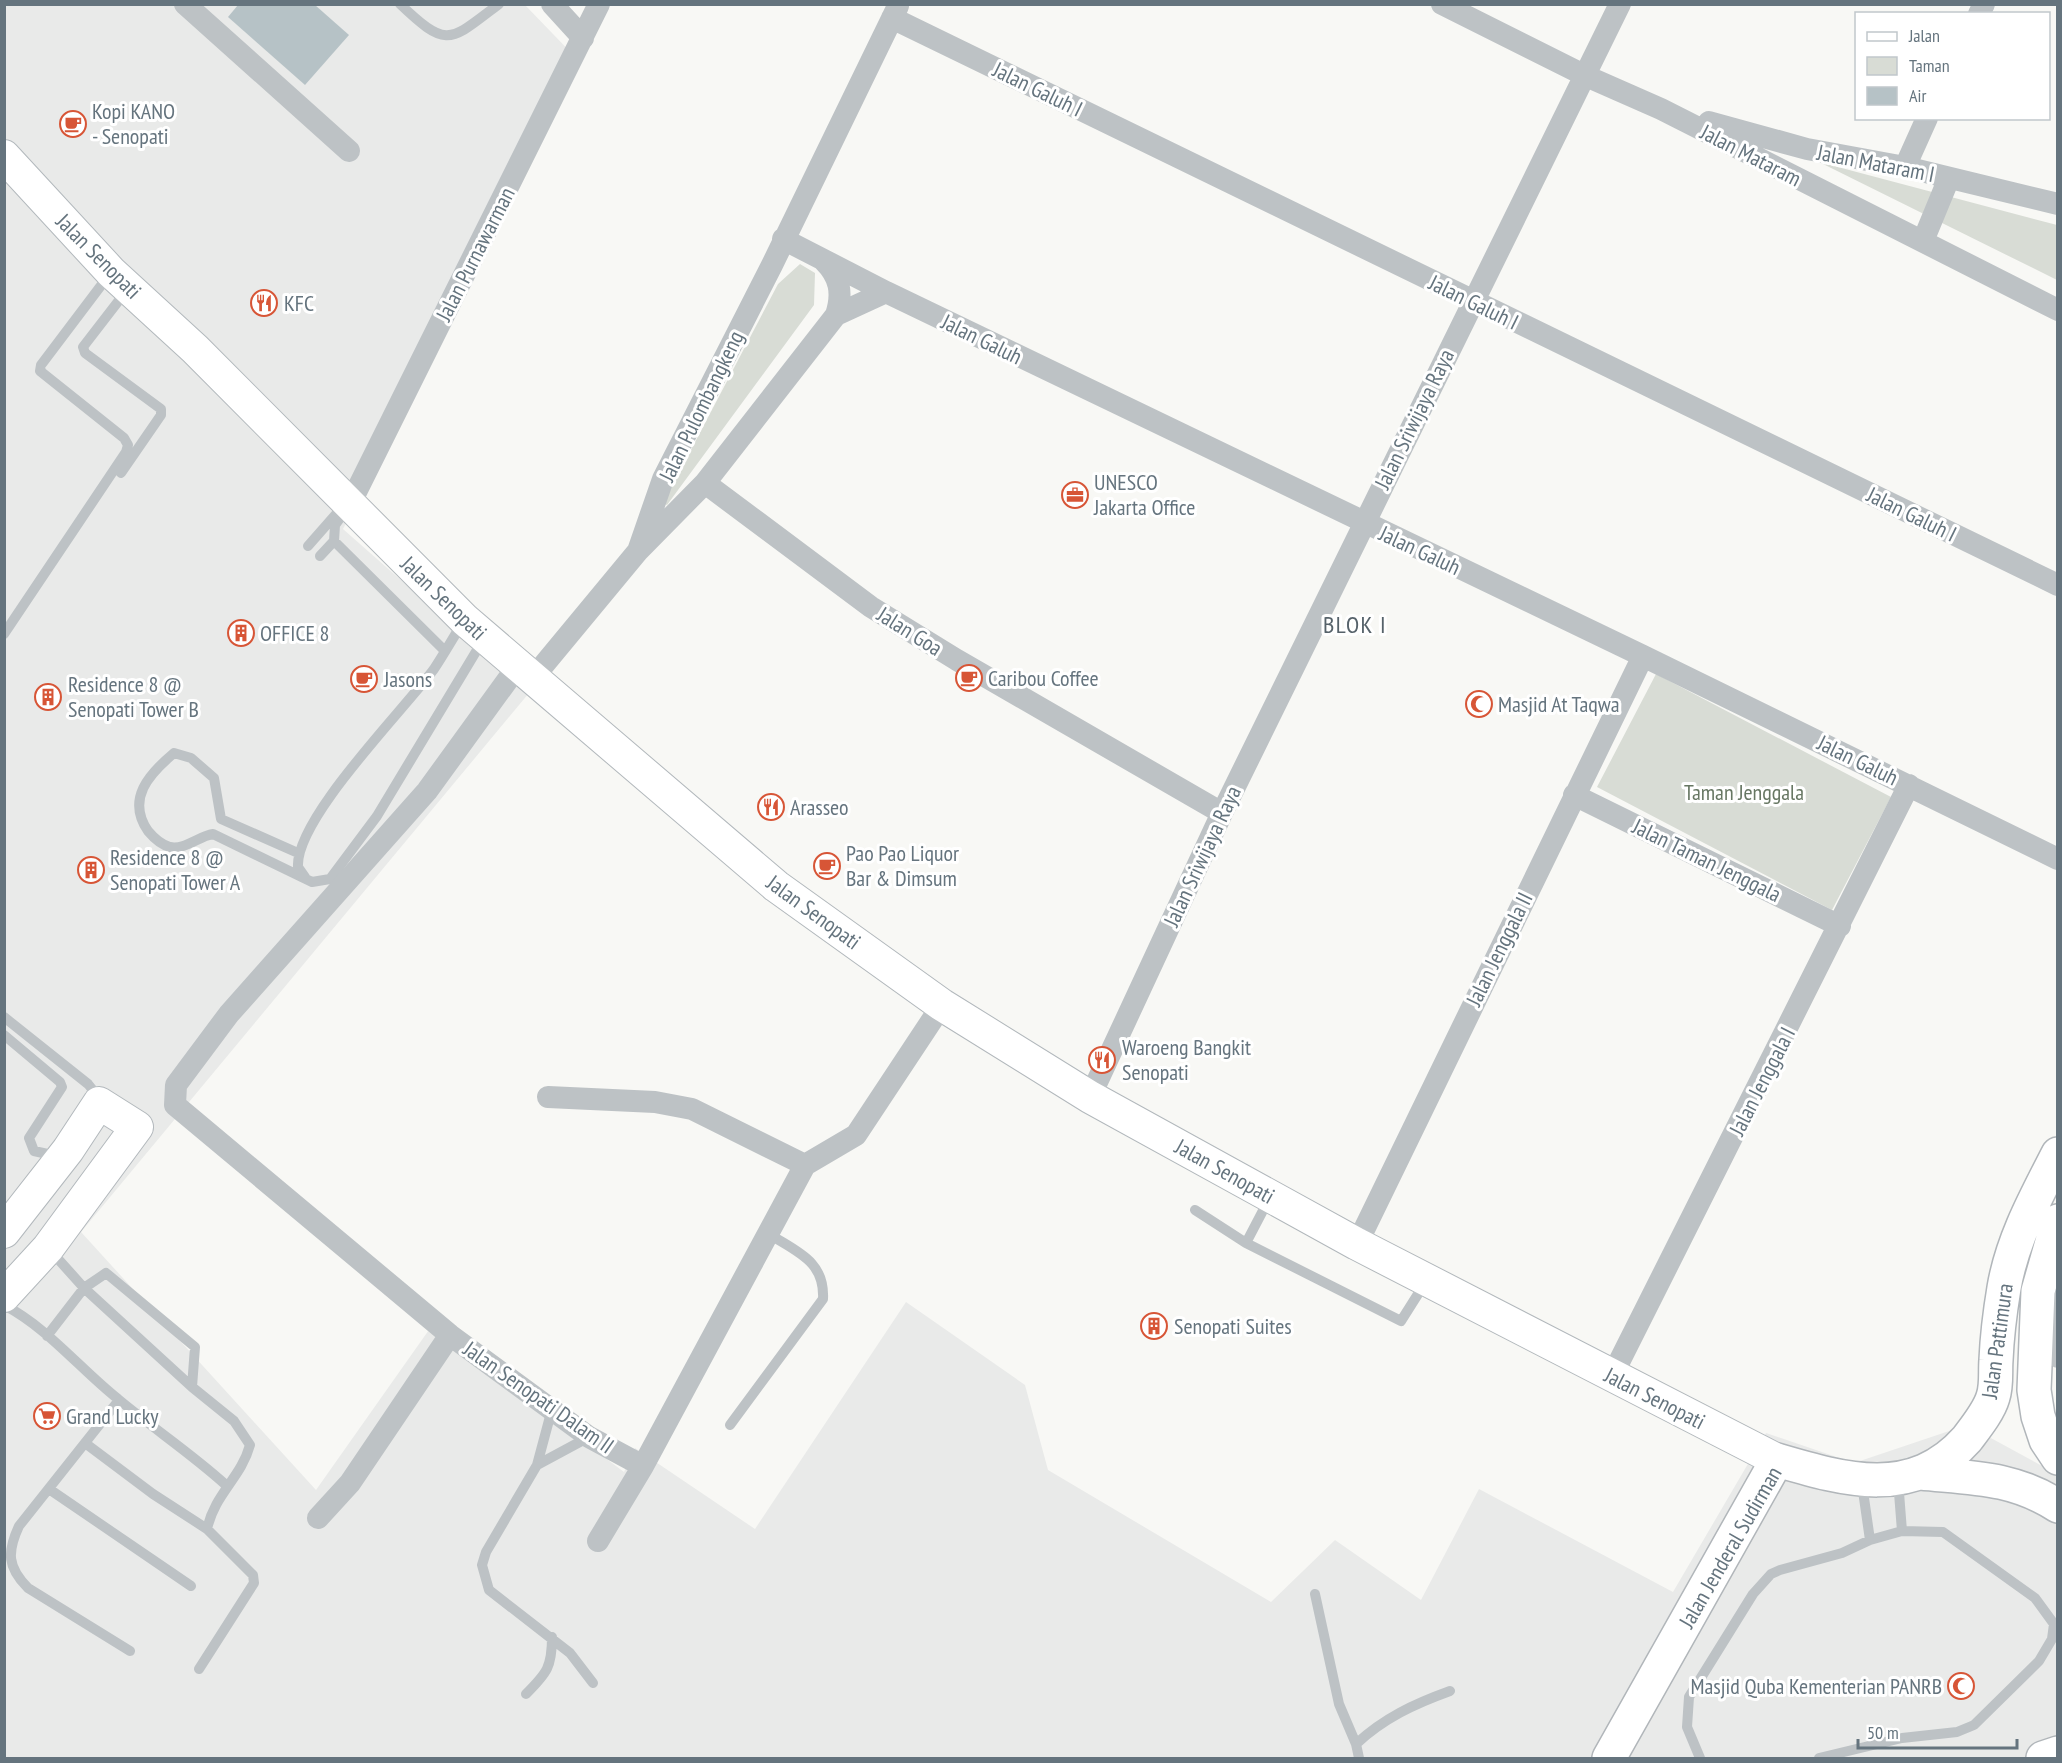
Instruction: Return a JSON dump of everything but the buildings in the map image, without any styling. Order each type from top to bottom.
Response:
[{"type":"main road","name":"Jalan Senopati","points":[[4,156],[120,280],[195,349],[475,628],[776,886],[942,1005],[1090,1097],[1357,1244],[1778,1460]]},
{"type":"main road","points":[[4,1296],[48,1248],[137,1127],[91,1115],[11,1224],[48,1248]]},
{"type":"main road","name":"Jalan Pattimura","points":[[1909,1476],[1963,1443],[1993,1397],[2004,1288],[2009,1265],[2018,1236],[2058,1154]]},
{"type":"main road","name":"Jalan Pattimura","points":[[2058,1221],[2038,1291],[2034,1390],[2038,1416],[2046,1440],[2058,1458]]},
{"type":"main road","name":"Jalan Jenderal Sudirman","points":[[1609,1758],[1778,1460],[1830,1476],[1862,1481],[1909,1476]]},
{"type":"main road","points":[[1909,1476],[2001,1480],[2023,1487],[2058,1506]]},
{"type":"main road","points":[[2043,1758],[2058,1753]]},
{"type":"street","points":[[185,4],[349,152]]},
{"type":"street","points":[[552,4],[583,38]]},
{"type":"street","name":"Jalan Purnawarman","points":[[349,503],[599,4]]},
{"type":"street","name":"Jalan Mataram","points":[[1442,4],[1586,76],[1661,109],[2058,310]]},
{"type":"street","name":"Jalan Sriwijaya Raya","points":[[1090,1097],[1222,813],[1620,4]]},
{"type":"street","name":"Jalan Pulombangkeng","points":[[661,515],[663,479],[772,265],[895,11]]},
{"type":"street","name":"Jalan Galuh I","points":[[895,11],[1473,302],[2058,585]]},
{"type":"street","name":"Jalan Mataram I","points":[[1661,109],[1806,149],[1905,167],[2058,204]]},
{"type":"street","points":[[1905,167],[1926,120]]},
{"type":"street","points":[[1923,241],[1949,178]]},
{"type":"street","name":"Jalan Galuh","points":[[783,239],[886,292],[1643,656],[2058,859]]},
{"type":"street","points":[[772,265],[785,257],[798,255],[825,261],[840,286],[840,301],[836,315]]},
{"type":"street","name":"Jalan Pulombangkeng","points":[[175,1105],[176,1085],[229,1014],[427,791],[525,673],[638,551],[661,515],[705,483],[836,315],[886,292]]},
{"type":"street","name":"Jalan Goa","points":[[705,483],[871,607],[957,660],[1222,813]]},
{"type":"street","name":"Jalan Jenggala II","points":[[1357,1244],[1643,656]]},
{"type":"street","name":"Jalan Jenggala I","points":[[1612,1376],[1909,785]]},
{"type":"street","name":"Jalan Taman Jenggala","points":[[1574,795],[1840,926]]},
{"type":"street","points":[[598,1542],[643,1466],[805,1165],[855,1135],[942,1005]]},
{"type":"street","points":[[548,1097],[655,1102],[692,1109],[805,1165]]},
{"type":"street","name":"Jalan Senopati Dalam II","points":[[175,1105],[450,1335],[589,1437],[643,1466]]},
{"type":"street","points":[[2058,1279],[2053,1307],[2058,1357]]},
{"type":"street","points":[[318,1518],[350,1483],[450,1335]]},
{"type":"lane","points":[[400,4],[433,33],[445,36],[459,34],[500,4]]},
{"type":"lane","points":[[4,634],[126,452],[128,445],[124,438],[40,371],[40,365],[120,280]]},
{"type":"lane","points":[[4,643],[161,414],[161,409],[157,405],[86,353],[84,347],[120,280]]},
{"type":"lane","points":[[320,556],[334,541],[335,525],[349,503]]},
{"type":"lane","points":[[308,546],[349,503]]},
{"type":"lane","points":[[334,541],[445,651]]},
{"type":"lane","points":[[312,882],[299,871],[298,853],[325,803],[445,651],[475,628]]},
{"type":"lane","points":[[298,853],[221,819],[214,778],[191,758],[174,753],[154,770],[141,792],[140,819],[153,837],[169,847],[182,847],[201,836],[213,834],[312,882],[330,879],[376,816],[475,628]]},
{"type":"lane","points":[[4,1017],[88,1084],[93,1095],[84,1111],[91,1115]]},
{"type":"lane","points":[[4,1035],[60,1082],[62,1087],[30,1134],[29,1138],[34,1151],[52,1155],[74,1123],[91,1115]]},
{"type":"lane","points":[[1246,1243],[1271,1196]]},
{"type":"lane","points":[[1195,1210],[1246,1243],[1401,1321],[1427,1280]]},
{"type":"lane","points":[[730,1425],[824,1299],[824,1284],[818,1268],[769,1234]]},
{"type":"lane","points":[[48,1248],[84,1288],[192,1387],[234,1421],[250,1444],[244,1466],[226,1485],[211,1511],[207,1529]]},
{"type":"lane","points":[[47,1336],[84,1288],[106,1273],[195,1347],[192,1387]]},
{"type":"lane","points":[[4,1305],[25,1316],[119,1400],[187,1450],[226,1485]]},
{"type":"lane","points":[[119,1400],[19,1526],[11,1544],[12,1566],[18,1578],[28,1588],[130,1651]]},
{"type":"lane","points":[[552,1409],[537,1465],[486,1552],[482,1565],[489,1590],[552,1636],[570,1653],[593,1683]]},
{"type":"lane","points":[[537,1465],[589,1437]]},
{"type":"lane","points":[[85,1443],[153,1494],[207,1529],[253,1575],[254,1583],[199,1668]]},
{"type":"lane","points":[[1902,1531],[1909,1476]]},
{"type":"lane","points":[[1862,1481],[1870,1540]]},
{"type":"lane","points":[[49,1488],[191,1586]]},
{"type":"lane","points":[[1700,1758],[1687,1727],[1689,1697],[1753,1594],[1771,1574],[1780,1569],[1842,1553],[1870,1540],[1902,1531],[1943,1532],[2035,1598],[2054,1624],[2052,1639],[2039,1661],[1974,1725],[1957,1732],[1902,1737],[1819,1758]]},
{"type":"lane","points":[[1315,1594],[1339,1704],[1356,1744],[1359,1758]]},
{"type":"lane","points":[[526,1694],[547,1673],[552,1655],[552,1636]]},
{"type":"lane","points":[[1356,1744],[1377,1725],[1410,1706],[1450,1691]]},
{"type":"shaded area","points":[[5,5],[525,5],[581,63],[343,529],[529,693],[81,1232],[316,1490],[431,1327],[624,1472],[635,1448],[755,1529],[906,1302],[1025,1385],[1048,1470],[1271,1602],[1335,1540],[1421,1600],[1479,1489],[1673,1592],[1766,1433],[1854,1463],[1967,1425],[2057,1474],[2057,1745],[2042,1758],[5,1758]]},
{"type":"green space","points":[[1819,162],[2057,225],[2057,280]]},
{"type":"green space","points":[[800,264],[815,273],[814,305],[667,505],[663,503],[778,284]]},
{"type":"green space","name":"Taman Jenggala","points":[[1656,674],[1891,797],[1832,910],[1597,787]]},
{"type":"water","points":[[238,5],[315,5],[349,35],[305,85],[228,17]]},
{"type":"place","name":"Kopi KANO - Senopati","points":[[73,124]]},
{"type":"place","name":"KFC","points":[[264,303]]},
{"type":"place","name":"UNESCO Jakarta Office","points":[[1075,495]]},
{"type":"place","name":"OFFICE 8","points":[[241,633]]},
{"type":"place","name":"Caribou Coffee","points":[[969,678]]},
{"type":"place","name":"Jasons","points":[[364,679]]},
{"type":"place","name":"Residence 8 @ Senopati Tower B","points":[[48,697]]},
{"type":"place","name":"Masjid At Taqwa","points":[[1479,704]]},
{"type":"place","name":"Arasseo","points":[[771,807]]},
{"type":"place","name":"Pao Pao Liquor Bar & Dimsum","points":[[827,866]]},
{"type":"place","name":"Residence 8 @ Senopati Tower A","points":[[91,870]]},
{"type":"place","name":"Waroeng Bangkit Senopati","points":[[1102,1060]]},
{"type":"place","name":"Senopati Suites","points":[[1154,1326]]},
{"type":"place","name":"Grand Lucky","points":[[47,1416]]},
{"type":"place","name":"Masjid Quba Kementerian PANRB","points":[[1961,1686]]},
{"type":"district","name":"BLOK I","points":[[1355,624]]}]
